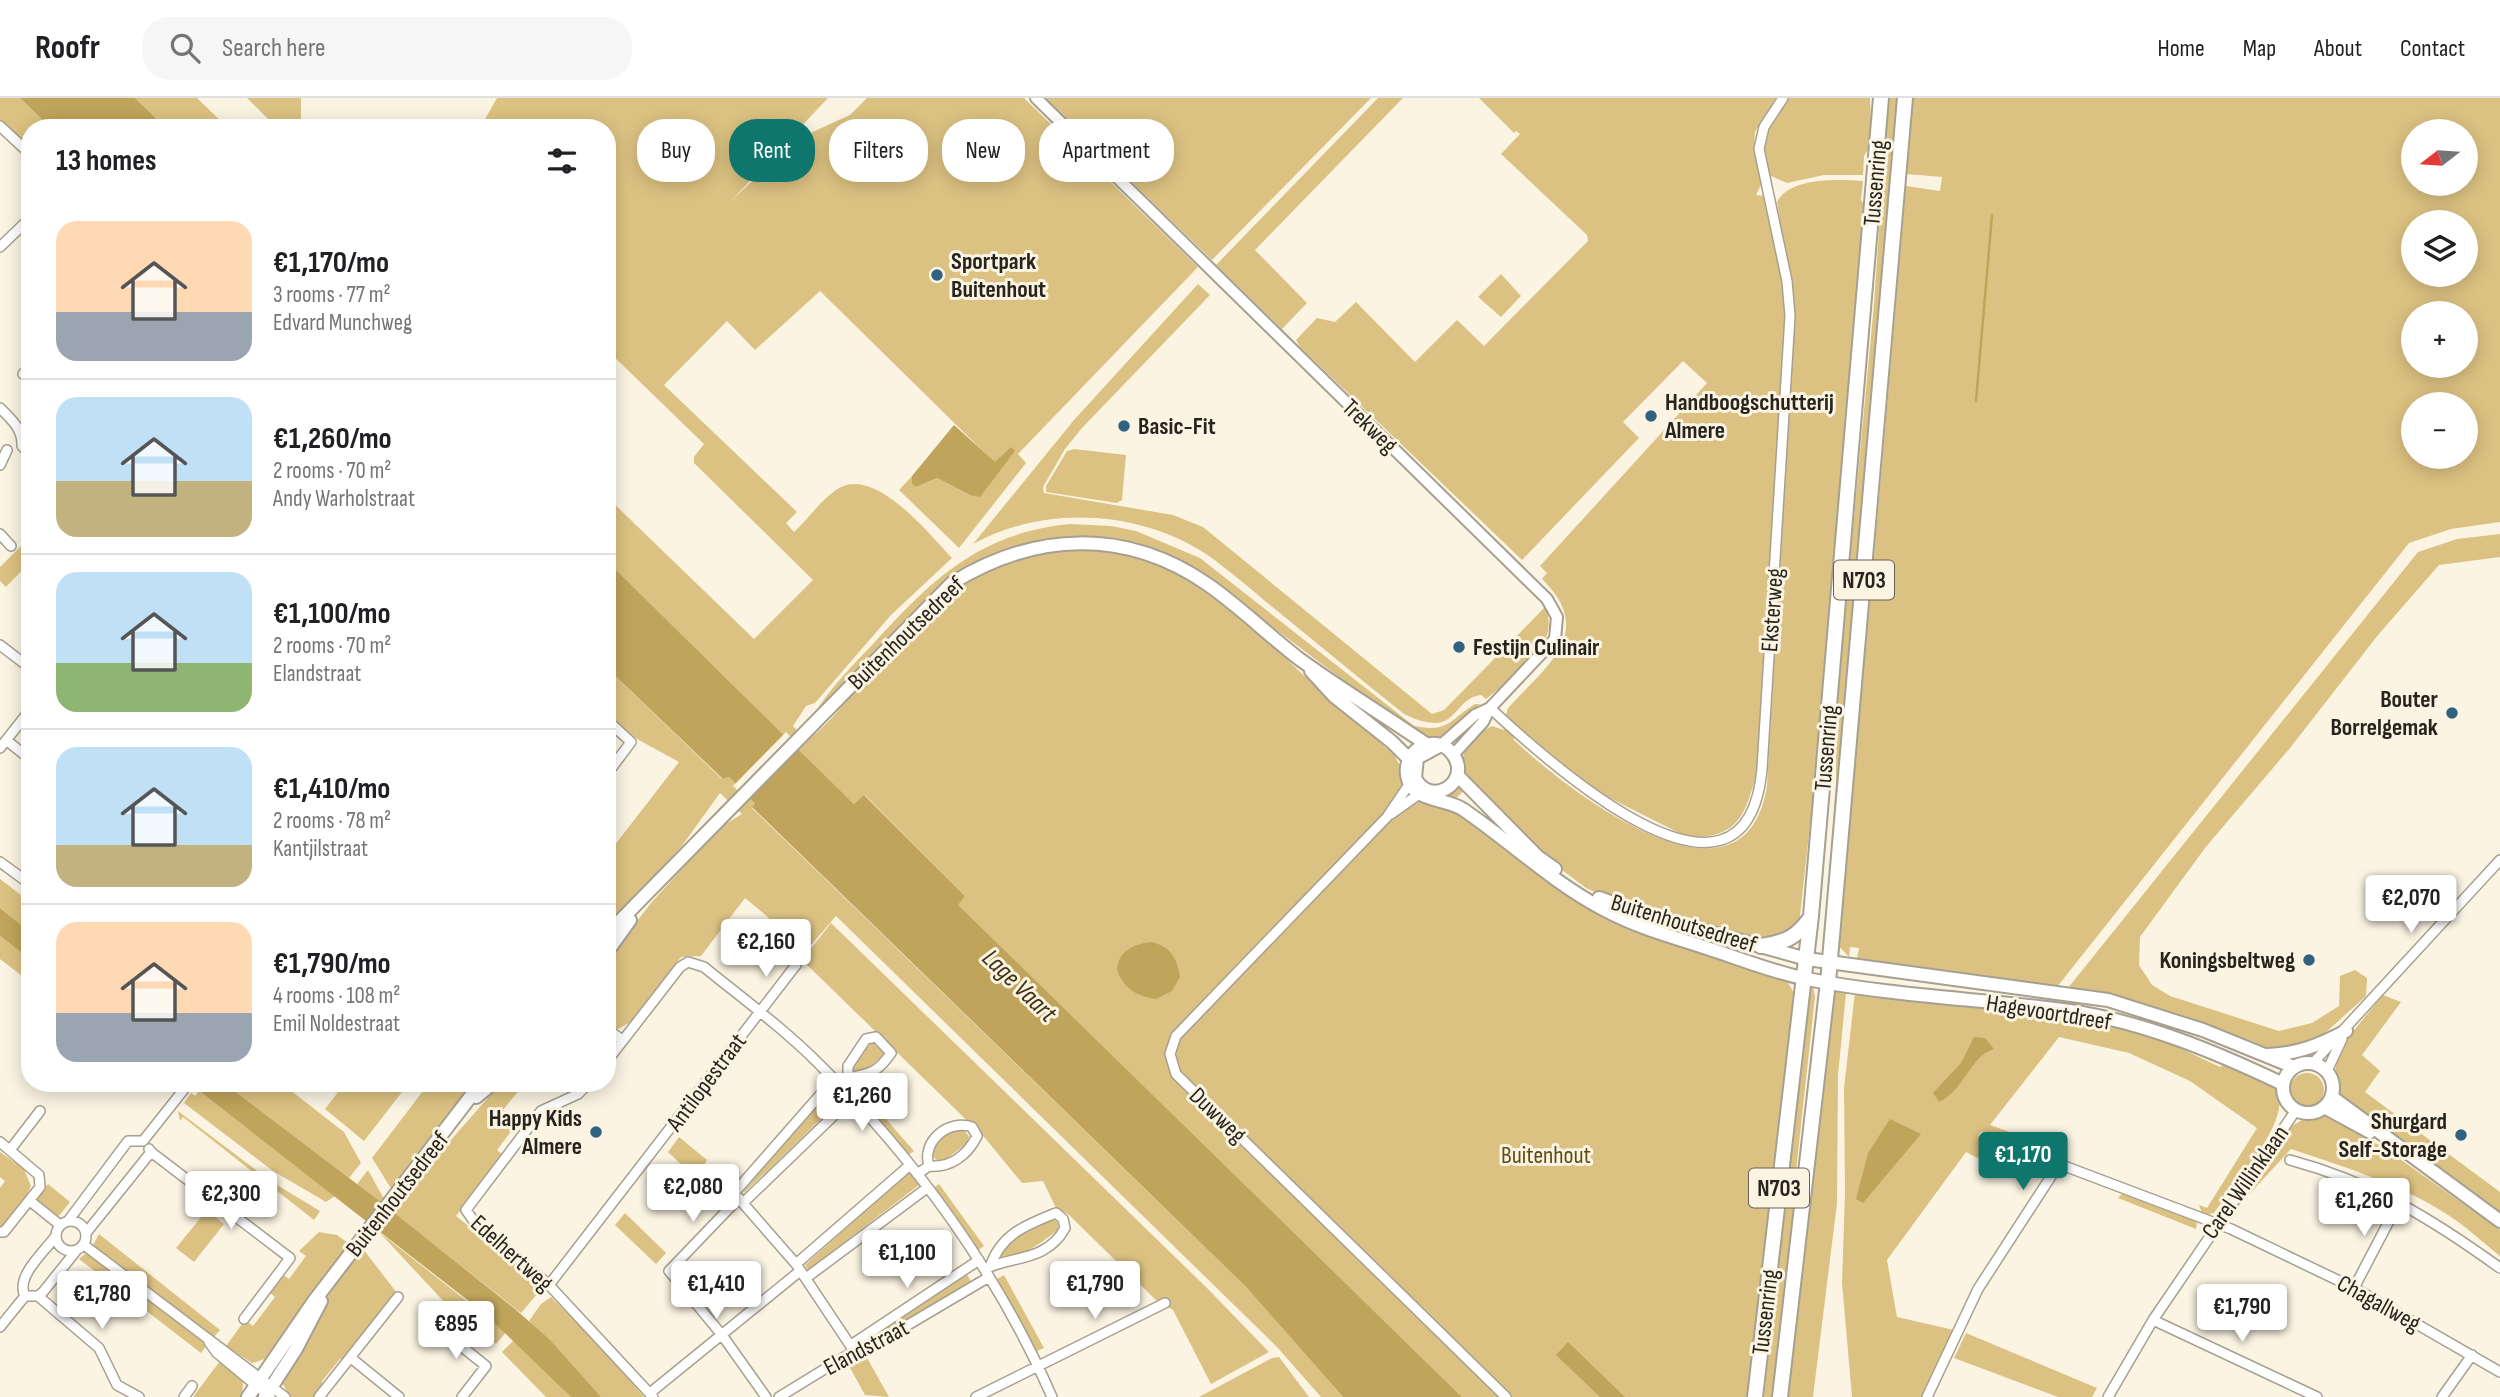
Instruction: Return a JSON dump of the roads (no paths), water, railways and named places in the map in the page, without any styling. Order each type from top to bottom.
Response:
[{"type":"highway","name":"Tussenring","points":[[1755,1397],[1807,959],[1881,98]]},
{"type":"highway","name":"Tussenring","points":[[1780,1397],[1828,982],[1905,98]]},
{"type":"highway","points":[[1761,946],[1787,942],[1798,935],[1811,916]]},
{"type":"main road","name":"Buitenhoutsedreef","points":[[616,926],[952,583],[975,569],[1010,554],[1048,545],[1109,543],[1144,552],[1177,566],[1208,584],[1299,658],[1426,744]]},
{"type":"main road","name":"Buitenhoutsedreef","points":[[1299,658],[1334,695],[1410,763]]},
{"type":"main road","points":[[1426,744],[1441,745],[1453,755],[1457,775],[1440,795],[1422,792],[1410,783],[1410,763],[1426,744]]},
{"type":"main road","points":[[1410,763],[1441,745]]},
{"type":"main road","points":[[1410,763],[1422,792]]},
{"type":"main road","name":"Buitenhoutsedreef","points":[[1457,775],[1569,885]]},
{"type":"main road","name":"Buitenhoutsedreef","points":[[1440,795],[1569,885],[1633,923],[1804,979]]},
{"type":"main road","name":"Buitenhoutsedreef","points":[[1586,895],[1637,912],[1829,963]]},
{"type":"main road","name":"Buitenhoutsedreef","points":[[616,939],[644,900]]},
{"type":"main road","name":"Hagevoortdreef","points":[[1829,963],[2108,1000],[2203,1030],[2294,1067]]},
{"type":"main road","name":"Hagevoortdreef","points":[[1804,979],[2102,1018],[2194,1045],[2283,1084]]},
{"type":"main road","points":[[2260,1055],[2289,1054],[2315,1048],[2346,1031]]},
{"type":"main road","points":[[2314,1063],[2327,1071],[2333,1084],[2328,1102],[2310,1113],[2295,1110],[2285,1099],[2283,1084],[2294,1067],[2314,1063]]},
{"type":"main road","name":"Buitenhoutsedreef","points":[[248,1397],[404,1181],[475,1092]]},
{"type":"main road","name":"Buitenhoutsedreef","points":[[467,1104],[482,1092]]},
{"type":"main road","points":[[2328,1102],[2384,1138],[2500,1222]]},
{"type":"main road","name":"Buitenhoutsedreef","points":[[268,1394],[314,1318],[327,1286]]},
{"type":"street","name":"Trekweg","points":[[1036,98],[1057,119]]},
{"type":"street","name":"Eksterweg","points":[[1490,709],[1578,785],[1672,837],[1695,843],[1719,842],[1739,832],[1753,813],[1762,769],[1790,316],[1787,281],[1759,149],[1763,127],[1783,98]]},
{"type":"street","points":[[0,127],[21,146]]},
{"type":"street","name":"Trekweg","points":[[1122,182],[1547,599],[1558,617],[1555,639],[1490,709],[1483,722],[1453,755]]},
{"type":"street","points":[[0,247],[21,227]]},
{"type":"street","points":[[0,408],[15,423],[21,436]]},
{"type":"street","points":[[0,465],[4,447]]},
{"type":"street","points":[[0,534],[11,546]]},
{"type":"street","points":[[0,645],[21,661]]},
{"type":"street","name":"Trekweg","points":[[1441,745],[1475,715],[1490,709]]},
{"type":"street","points":[[21,721],[3,744],[21,754]]},
{"type":"street","points":[[616,728],[631,742],[616,763]]},
{"type":"street","name":"Duwweg","points":[[1410,783],[1387,817],[1176,1036],[1170,1054],[1175,1074],[1506,1397]]},
{"type":"street","name":"Duwweg","points":[[1387,817],[1422,792]]},
{"type":"street","points":[[2314,1063],[2500,860]]},
{"type":"street","points":[[0,862],[21,877]]},
{"type":"street","points":[[616,1044],[680,967],[688,962],[704,967],[759,1012],[836,1082],[910,1165],[988,1271],[1039,1366],[1052,1397]]},
{"type":"street","name":"Antilopestraat","points":[[549,1285],[796,965]]},
{"type":"street","points":[[2327,1071],[2346,1031]]},
{"type":"street","points":[[616,1036],[622,1040]]},
{"type":"street","points":[[766,1397],[722,1335],[669,1271],[738,1198],[836,1082],[848,1077],[869,1075],[891,1053],[876,1037],[866,1039],[848,1066],[848,1077]]},
{"type":"street","points":[[143,1141],[182,1092]]},
{"type":"street","name":"Edelhertweg","points":[[581,1092],[541,1111],[466,1210],[473,1220],[549,1285],[652,1395]]},
{"type":"street","points":[[738,1198],[851,1099]]},
{"type":"street","name":"Carel Willinklaan","points":[[2108,1397],[2153,1320],[2216,1222],[2295,1110]]},
{"type":"street","points":[[10,1150],[40,1111]]},
{"type":"street","points":[[917,1174],[929,1166],[941,1167],[962,1155],[977,1136],[972,1127],[955,1126],[939,1133],[929,1145],[926,1157],[929,1166]]},
{"type":"street","points":[[24,1296],[21,1289],[23,1280],[64,1223],[128,1141],[143,1141]]},
{"type":"street","points":[[143,1141],[151,1152],[290,1258],[244,1319]]},
{"type":"street","points":[[0,1142],[39,1175],[40,1187],[4,1232],[0,1232]]},
{"type":"street","points":[[38,1296],[80,1248],[86,1233],[151,1152]]},
{"type":"street","points":[[2291,1160],[2322,1169],[2399,1202],[2434,1221],[2500,1268]]},
{"type":"street","name":"Chagallweg","points":[[1927,1397],[1978,1289],[2059,1164],[2216,1222],[2354,1288],[2500,1372]]},
{"type":"street","points":[[652,1395],[801,1271],[910,1165]]},
{"type":"street","points":[[801,1271],[927,1188]]},
{"type":"street","points":[[738,1198],[801,1271],[852,1348]]},
{"type":"street","points":[[30,1201],[64,1223],[82,1224],[86,1233]]},
{"type":"street","points":[[2354,1288],[2399,1202]]},
{"type":"street","points":[[1056,1213],[1063,1219],[1065,1228],[1062,1234],[1045,1248],[1023,1260],[988,1271],[1001,1242],[1023,1226],[1056,1213]]},
{"type":"street","points":[[55,1237],[62,1249],[80,1248],[206,1338],[258,1382],[268,1394],[285,1397]]},
{"type":"street","name":"Elandstraat","points":[[779,1397],[979,1260]]},
{"type":"street","name":"Elandstraat","points":[[852,1348],[857,1355],[988,1271]]},
{"type":"street","points":[[24,1296],[38,1296],[99,1348],[117,1385],[139,1397]]},
{"type":"street","points":[[0,1327],[24,1296]]},
{"type":"street","points":[[319,1397],[398,1297]]},
{"type":"street","points":[[976,1397],[1165,1303]]},
{"type":"street","points":[[2153,1320],[2317,1397]]},
{"type":"street","points":[[436,1326],[486,1366],[462,1397]]},
{"type":"street","points":[[2442,1397],[2472,1355]]},
{"type":"street","points":[[351,1358],[399,1397]]},
{"type":"street","points":[[184,1397],[192,1386]]},
{"type":"water","points":[[20,98],[135,98],[157,119],[42,119]]},
{"type":"water","points":[[954,425],[995,462],[1011,447],[1015,451],[980,497],[970,495],[937,478],[916,487],[912,484],[912,476]]},
{"type":"water","name":"Lage Vaart","points":[[616,570],[854,804],[864,795],[965,896],[958,905],[1462,1397],[1343,1397],[1246,1287],[752,807],[755,804],[729,777],[723,779],[616,677]]},
{"type":"water","points":[[0,908],[21,925],[21,952],[0,936]]},
{"type":"water","points":[[1152,942],[1172,954],[1180,977],[1172,991],[1156,999],[1132,990],[1123,982],[1117,969],[1118,962],[1128,949]]},
{"type":"water","points":[[1974,1037],[1985,1038],[1994,1049],[1979,1059],[1955,1090],[1939,1102],[1933,1093],[1961,1063]]},
{"type":"water","points":[[201,1092],[236,1092],[382,1203],[549,1339],[601,1397],[571,1397],[484,1313]]},
{"type":"water","points":[[1890,1119],[1921,1134],[1863,1203],[1856,1199],[1868,1153]]},
{"type":"water","points":[[1568,1342],[1625,1397],[1600,1397],[1556,1355]]},
{"type":"waterway","points":[[1976,401],[1992,215]]},
{"type":"place","name":"Sportpark Buitenhout","points":[[937,275]]},
{"type":"place","name":"Handboogschutterij Almere","points":[[1651,416]]},
{"type":"place","name":"Basic-Fit","points":[[1124,426]]},
{"type":"place","name":"Festijn Culinair","points":[[1459,647]]},
{"type":"place","name":"Bouter Borrelgemak","points":[[2452,713]]},
{"type":"place","name":"Koningsbeltweg","points":[[2309,960]]},
{"type":"place","name":"Happy Kids Almere","points":[[596,1132]]},
{"type":"place","name":"Shurgard Self-Storage","points":[[2461,1135]]},
{"type":"park label","name":"Buitenhout","points":[[1546,1155]]}]
